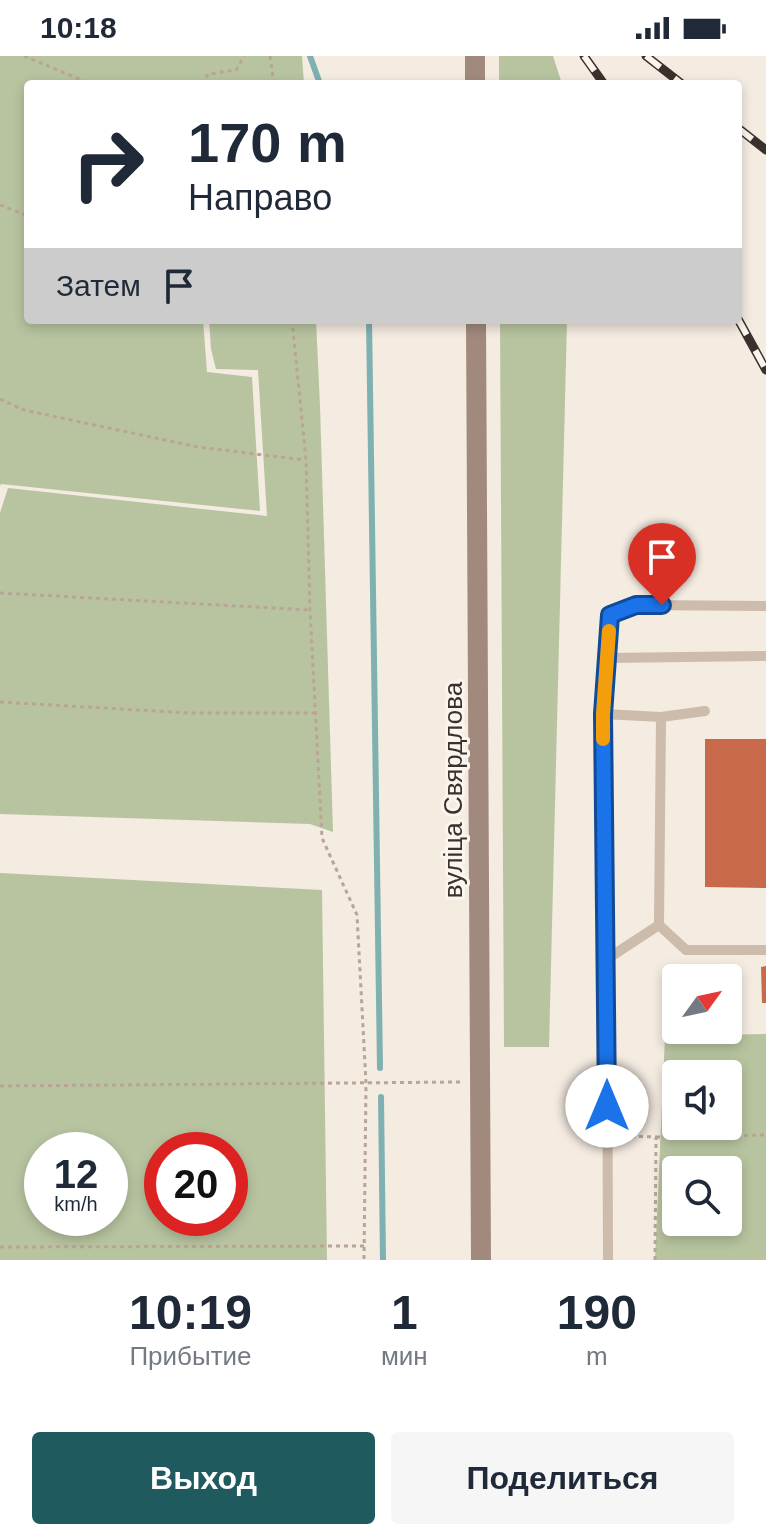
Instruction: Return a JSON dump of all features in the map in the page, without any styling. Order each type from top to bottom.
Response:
[{"type":"main road","points":[[475,56],[475,80]]},
{"type":"main road","name":"вуліца Свярдлова","points":[[476,324],[481,1260]]},
{"type":"lane","points":[[608,1260],[603,714],[610,615],[636,605],[766,606]]},
{"type":"lane","points":[[607,658],[766,656]]},
{"type":"lane","points":[[603,714],[661,717],[705,711]]},
{"type":"lane","points":[[661,717],[659,925],[686,950],[766,950]]},
{"type":"lane","points":[[607,959],[659,925]]},
{"type":"path","points":[[24,56],[81,80]]},
{"type":"path","points":[[204,80],[208,74],[236,70],[244,56]]},
{"type":"path","points":[[270,56],[273,80]]},
{"type":"path","points":[[0,205],[24,214]]},
{"type":"path","points":[[292,324],[306,460],[322,838],[357,915],[366,1083],[364,1260]]},
{"type":"path","points":[[0,399],[24,410],[198,447],[306,460]]},
{"type":"path","points":[[0,593],[310,610]]},
{"type":"path","points":[[0,702],[189,713],[315,713]]},
{"type":"path","points":[[0,1086],[480,1082]]},
{"type":"path","points":[[607,1135],[766,1135]]},
{"type":"path","points":[[655,1260],[656,1137]]},
{"type":"path","points":[[0,1247],[364,1246]]},
{"type":"green space","points":[[0,56],[302,56],[304,80],[24,80],[24,324],[203,324],[207,372],[252,377],[260,511],[0,486]]},
{"type":"green space","points":[[499,56],[553,56],[561,80],[499,80]]},
{"type":"green space","points":[[209,324],[316,324],[333,832],[310,824],[0,814],[0,513],[8,488],[267,516],[258,370],[216,369]]},
{"type":"green space","points":[[500,324],[567,324],[549,1047],[504,1047]]},
{"type":"green space","points":[[0,873],[322,890],[327,1260],[0,1260]]},
{"type":"green space","points":[[742,1034],[766,1034],[766,1260],[655,1260],[662,1103],[662,1140],[742,1140],[742,1060],[664,1060],[665,1044],[742,1044]]},
{"type":"building","points":[[705,739],[766,739],[766,888],[705,887]]},
{"type":"building","points":[[766,966],[766,1003],[762,1003],[761,967]]},
{"type":"waterway","points":[[310,56],[319,80]]},
{"type":"waterway","points":[[369,324],[380,1068]]},
{"type":"waterway","points":[[381,1097],[383,1260]]},
{"type":"railway","points":[[584,56],[601,80]]},
{"type":"railway","points":[[646,56],[677,80]]},
{"type":"railway","points":[[742,131],[766,150]]},
{"type":"railway","points":[[741,324],[766,370]]},
{"type":"slow traffic","points":[[603,739],[609,631]]},
{"type":"route","points":[[607,1106],[603,714],[610,615],[636,605],[662,605]]}]
